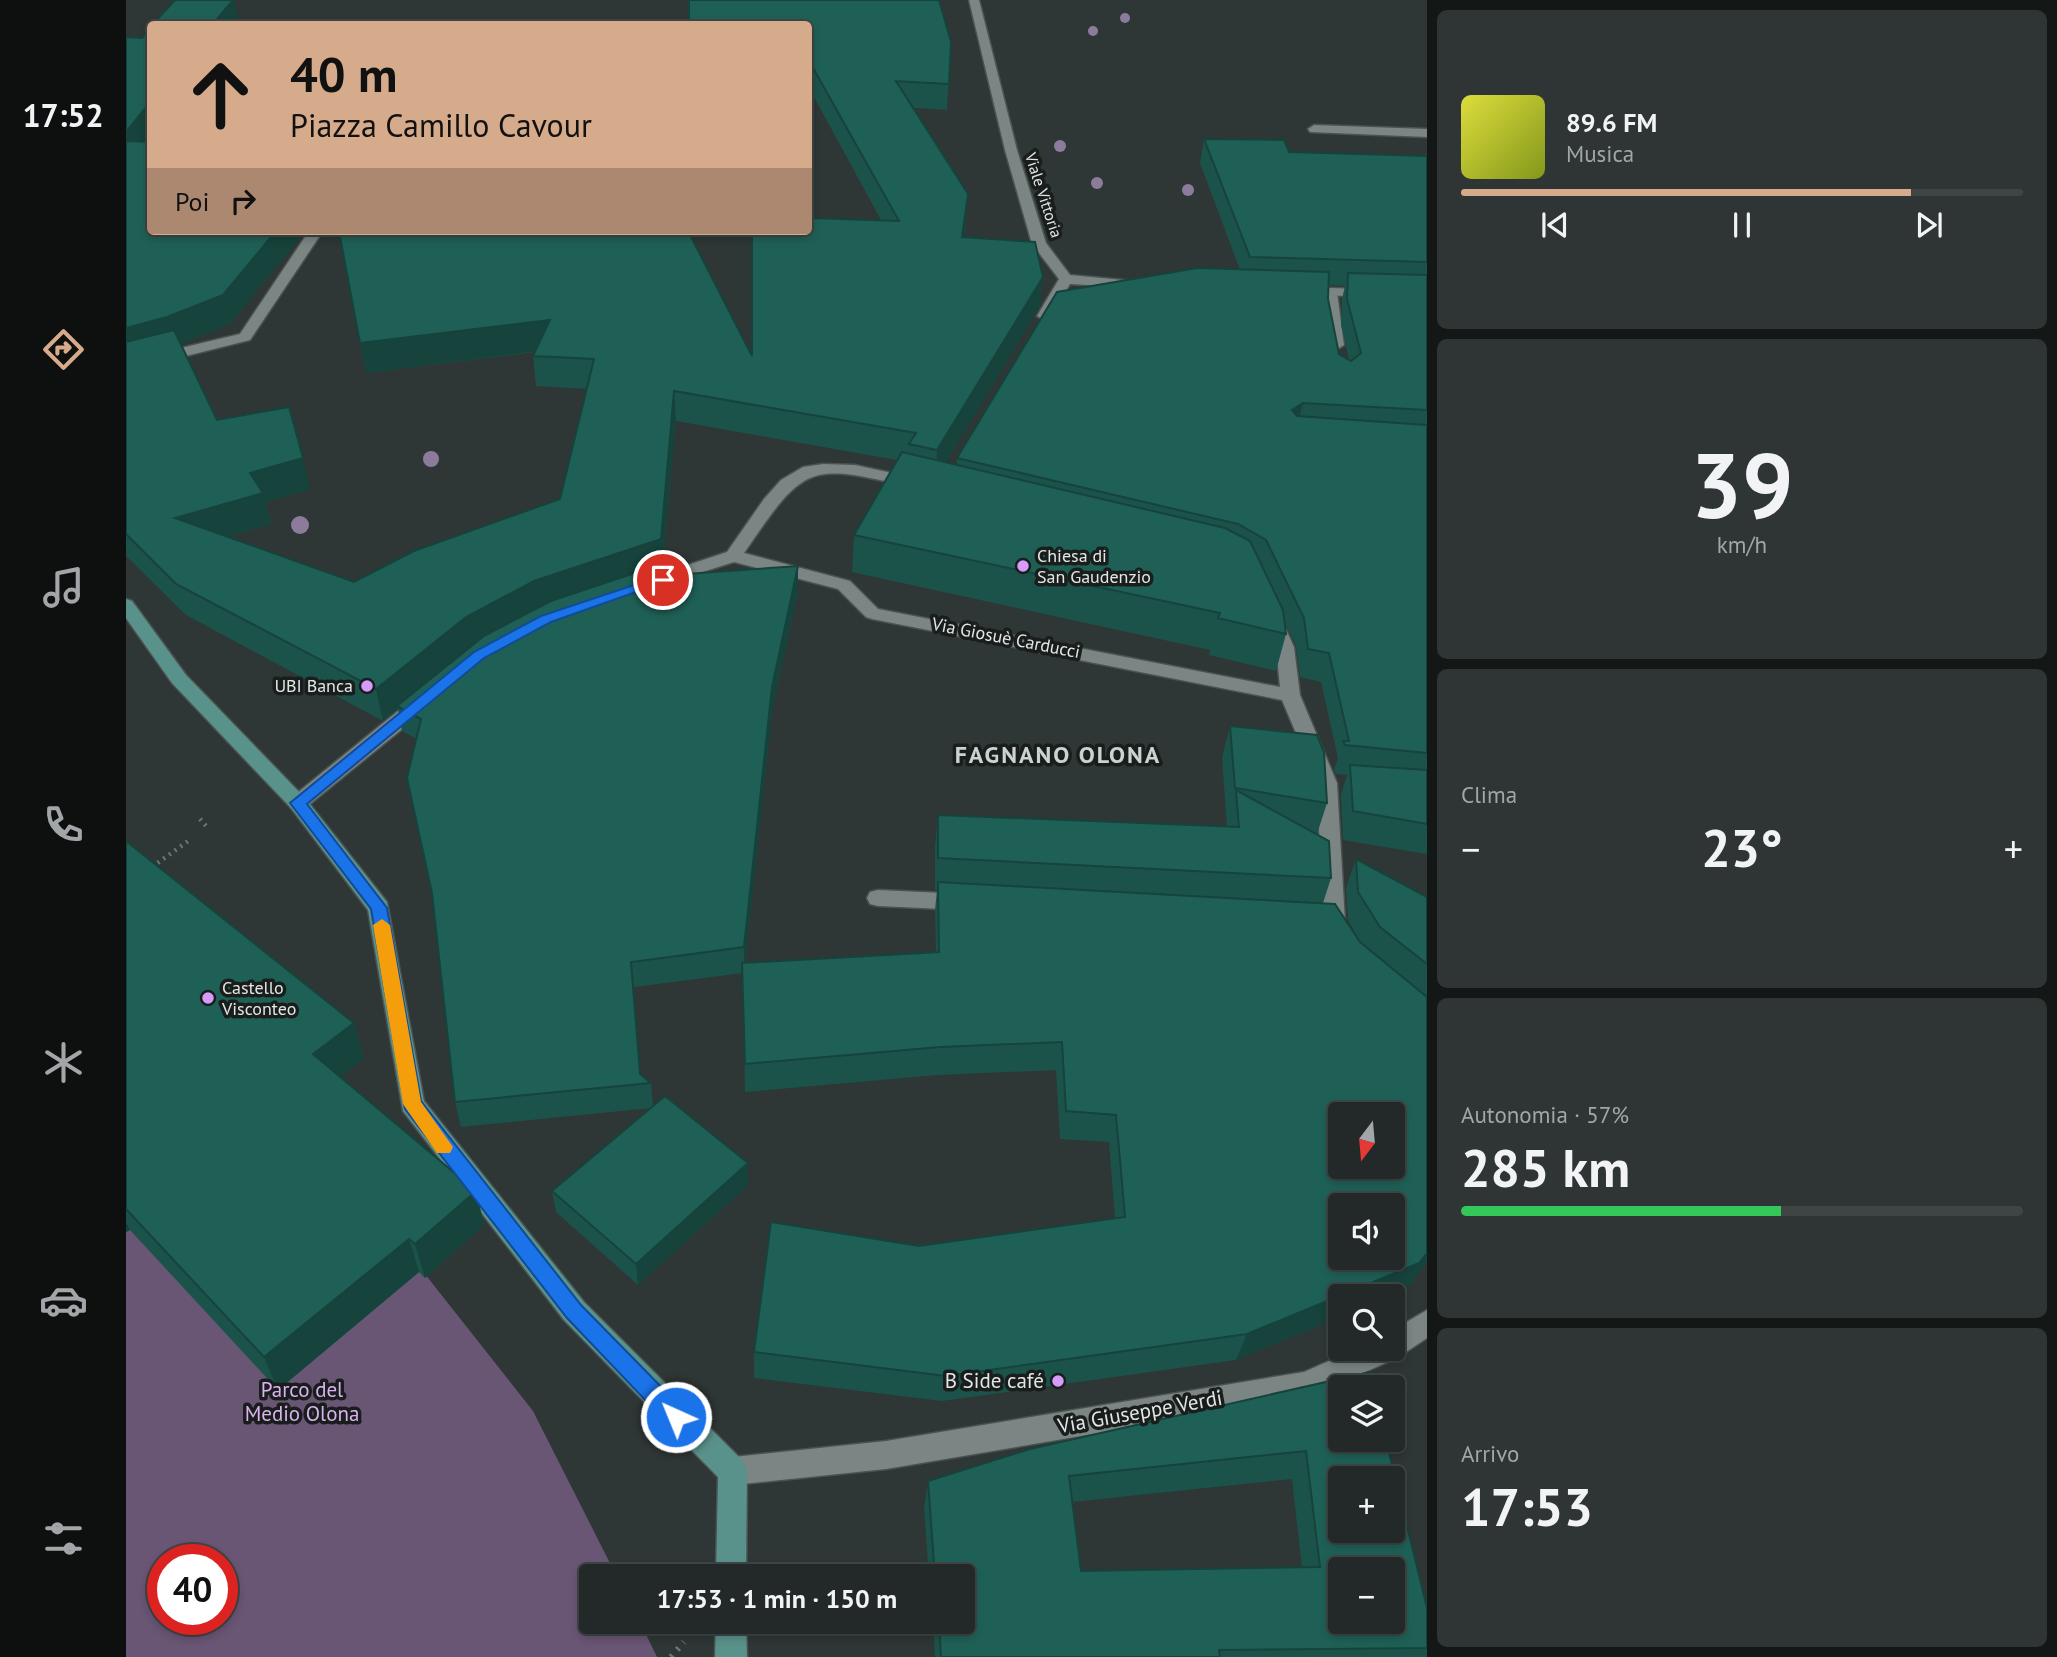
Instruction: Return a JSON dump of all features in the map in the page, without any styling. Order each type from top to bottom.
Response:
[{"type":"street","name":"Viale Vittoria","points":[[974,0],[1011,150],[1039,244],[1066,279]]},
{"type":"street","points":[[1314,129],[1427,133]]},
{"type":"street","points":[[126,366],[245,337],[313,235]]},
{"type":"street","points":[[1039,325],[1066,279],[1153,286]]},
{"type":"street","points":[[1289,291],[1427,295]]},
{"type":"street","points":[[1330,292],[1333,301],[1331,325],[1340,366]]},
{"type":"street","points":[[633,590],[733,556],[781,490],[799,475],[825,469],[860,471],[928,486]]},
{"type":"street","name":"Via Giosuè Carducci","points":[[733,556],[844,585],[872,613],[1290,695]]},
{"type":"street","points":[[1263,598],[1285,647],[1290,695],[1327,783],[1334,922],[1352,953]]},
{"type":"street","points":[[126,605],[164,660],[199,701],[298,803],[379,908],[412,1104],[574,1311],[693,1434],[733,1471],[731,1564]]},
{"type":"street","points":[[298,803],[440,687]]},
{"type":"street","points":[[1327,783],[1352,785]]},
{"type":"street","points":[[878,898],[988,904]]},
{"type":"street","points":[[1306,920],[1334,922]]},
{"type":"street","points":[[1405,1338],[1427,1322]]},
{"type":"street","name":"Via Giuseppe Verdi","points":[[733,1471],[886,1455],[1306,1385],[1360,1361]]},
{"type":"street","points":[[731,1634],[731,1657]]},
{"type":"path","points":[[200,819],[207,827]]},
{"type":"path","points":[[150,869],[191,839]]},
{"type":"green space","name":"Parco del Medio Olona","points":[[126,895],[533,1411],[610,1564],[579,1564],[579,1634],[646,1634],[657,1657],[126,1657]]},
{"type":"building","points":[[175,0],[233,0],[216,21],[156,21]]},
{"type":"building","points":[[689,0],[939,0],[951,42],[949,84],[896,81],[968,194],[962,237],[1035,242],[1043,277],[937,450],[909,444],[916,433],[674,391],[661,539],[534,581],[466,617],[376,689],[176,584],[126,534],[126,342],[174,330],[217,420],[289,407],[303,458],[250,473],[263,493],[175,518],[354,582],[414,551],[560,499],[594,359],[533,356],[550,320],[360,343],[340,235],[690,235],[752,356],[752,235],[812,235],[812,218],[899,221],[812,66],[812,21],[689,21]]},
{"type":"building","points":[[147,32],[147,106],[126,132],[126,37],[142,38]]},
{"type":"building","points":[[1204,139],[1284,140],[1289,152],[1427,156],[1427,262],[1250,257]]},
{"type":"building","points":[[126,141],[147,142],[147,235],[273,235],[223,295],[167,317],[126,328]]},
{"type":"building","points":[[1197,268],[1329,272],[1328,299],[1339,354],[1351,361],[1361,353],[1347,299],[1348,273],[1427,275],[1427,410],[1303,403],[1292,410],[1297,416],[1427,425],[1427,753],[1345,745],[1343,741],[1349,741],[1329,653],[1308,649],[1304,618],[1266,540],[1238,524],[957,458],[1057,292]]},
{"type":"building","points":[[902,452],[1225,528],[1250,541],[1283,610],[1286,634],[1218,618],[1220,613],[854,535]]},
{"type":"building","points":[[659,565],[658,576],[798,566],[772,687],[744,947],[631,962],[640,1074],[651,1083],[455,1102],[432,893],[407,778],[421,719],[397,706],[484,636],[551,601]]},
{"type":"building","points":[[1230,726],[1317,735],[1324,752],[1327,803],[1235,788]]},
{"type":"building","points":[[1350,765],[1427,770],[1427,824],[1353,811]]},
{"type":"building","points":[[1236,790],[1329,841],[1331,878],[938,858],[938,815],[1239,827]]},
{"type":"building","points":[[126,841],[354,1023],[313,1054],[476,1191],[415,1244],[409,1239],[264,1357],[126,1209]]},
{"type":"building","points":[[1356,859],[1427,897],[1427,964],[1380,927],[1358,892]]},
{"type":"building","points":[[938,882],[1335,904],[1360,942],[1427,997],[1427,1253],[1419,1263],[1405,1269],[1405,1193],[1328,1193],[1328,1270],[1402,1270],[1368,1284],[1328,1284],[1328,1301],[1247,1334],[946,1376],[754,1352],[771,1222],[919,1246],[1125,1217],[1116,1115],[1066,1111],[1062,1042],[940,1047],[745,1064],[742,963],[939,952]]},
{"type":"building","points":[[665,1096],[748,1163],[636,1264],[552,1191]]},
{"type":"building","points":[[1328,1382],[1328,1452],[1389,1452],[1392,1466],[1328,1466],[1328,1543],[1405,1543],[1405,1518],[1427,1608],[1427,1648],[1219,1650],[1220,1657],[941,1657],[940,1634],[975,1634],[975,1564],[934,1564],[928,1481],[1030,1449]],"holes":[[[1306,1451],[1320,1567],[1081,1571],[1069,1476]]]},
{"type":"slow traffic","points":[[382,925],[412,1104],[444,1147]]},
{"type":"place","name":"Chiesa di San Gaudenzio","points":[[1023,566]]},
{"type":"place","name":"UBI Banca","points":[[367,686]]},
{"type":"place","name":"Castello Visconteo","points":[[208,998]]},
{"type":"place","name":"B Side café","points":[[1058,1381]]},
{"type":"district","name":"FAGNANO OLONA","points":[[1058,755]]},
{"type":"route","points":[[663,580],[546,619],[479,655],[298,803],[379,908],[412,1104],[455,1163],[574,1311],[676,1417]]}]
